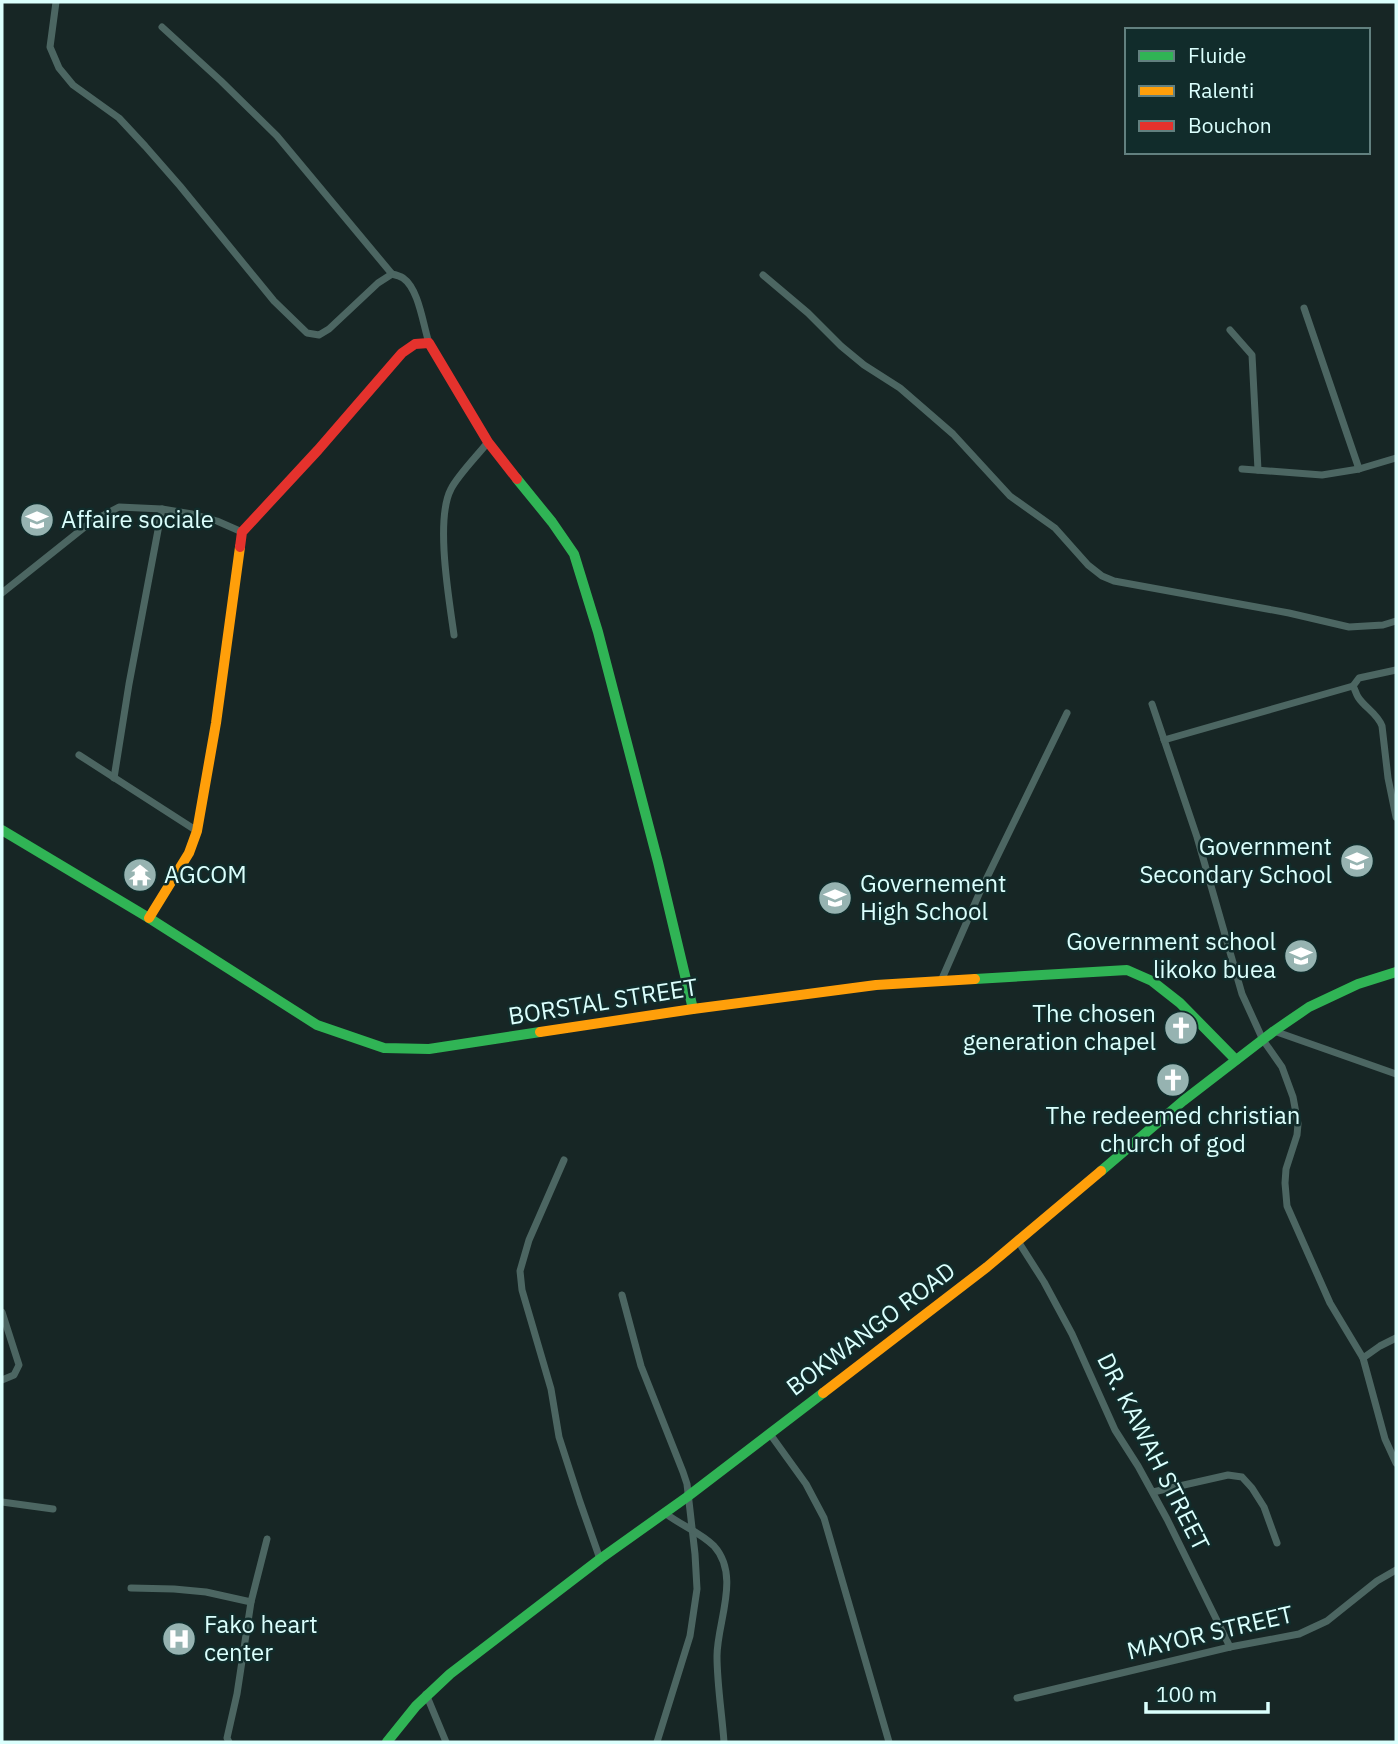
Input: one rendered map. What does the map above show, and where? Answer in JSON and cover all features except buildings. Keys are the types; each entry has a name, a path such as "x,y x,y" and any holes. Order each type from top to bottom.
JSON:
{"street":[{"path":"56,2 50,47 59,68 73,85 119,118 180,186 274,301 307,333 319,335 329,329 378,283 393,274"},
{"path":"162,27 221,80 277,136 393,274 404,279 413,289 429,343 488,442 552,522 573,554 598,632 694,1009"},
{"path":"763,275 808,313 841,346 864,365 900,388 953,434 1010,496 1055,528 1088,565 1102,576 1125,583 1349,627 1383,625 1396,621"},
{"path":"1304,307 1359,469"},
{"path":"1230,331 1252,355 1258,470"},
{"path":"149,918 189,853 197,831 216,723 242,532 402,353 415,344 429,343"},
{"path":"454,635 447,578 444,509 451,488 488,442"},
{"path":"1242,469 1322,475 1359,469 1396,457"},
{"path":"2,593 91,523 119,507 162,509 205,518 242,532"},
{"path":"114,778 162,509"},
{"path":"1164,740 1353,685 1359,678 1396,670"},
{"path":"1353,685 1359,698 1374,712 1382,726 1396,817"},
{"path":"1152,704 1197,837 1242,994 1263,1040 1282,1067 1293,1097 1298,1124 1286,1169 1287,1206 1330,1303 1363,1357 1385,1439 1396,1463"},
{"path":"941,981 985,882 1067,713"},
{"path":"79,755 197,831"},
{"name":"BORSTAL STREET","path":"2,830 149,918 317,1026 384,1048 429,1049 876,985 1127,970 1152,981 1180,1003 1236,1060"},
{"name":"BOKWANGO ROAD","path":"387,1742 426,1694 987,1267 1274,1031 1309,1007 1358,984 1396,972"},
{"path":"1274,1031 1394,1072"},
{"path":"564,1160 529,1240 520,1271 522,1290 551,1389 559,1437 600,1559"},
{"name":"DR. KAWAH STREET","path":"1018,1241 1072,1334 1115,1430 1153,1492 1230,1647"},
{"path":"622,1295 641,1366 687,1484 695,1554 697,1589 690,1636 657,1742"},
{"path":"2,1312 19,1365 14,1375 2,1380"},
{"path":"1363,1357 1396,1338"},
{"path":"770,1434 806,1484 824,1518 888,1742"},
{"path":"1153,1492 1228,1475 1242,1477 1264,1507 1278,1543"},
{"path":"2,1502 53,1509"},
{"path":"665,1513 691,1528 715,1547 723,1563 728,1591 717,1656 724,1742"},
{"path":"229,1742 227,1738 237,1694 251,1602 267,1539"},
{"name":"MAYOR STREET","path":"1017,1698 1230,1647 1299,1634 1327,1621 1377,1581 1396,1570"},
{"path":"131,1588 196,1591 251,1602"},
{"path":"426,1694 446,1742"}],"traffic: fast":[{"path":"517,479 574,554 598,632 693,1009"},
{"path":"2,830 149,918 317,1025 384,1048 429,1049 540,1032"},
{"path":"975,979 1127,970 1152,981 1180,1003 1236,1060"},
{"path":"1101,1171 1183,1101 1309,1007 1358,984 1396,972"},
{"path":"387,1742 416,1706 450,1674 823,1393"}],"traffic: slow":[{"path":"149,918 189,853 197,831 216,723 240,547"},
{"path":"540,1032 876,985 975,979"},
{"path":"823,1393 987,1267 1101,1171"}],"traffic: jam":[{"path":"240,547 242,532 402,353 415,344 429,343 488,442 517,479"}],"place":[{"name":"Affaire sociale","path":"37,520"},
{"name":"Government Secondary School","path":"1357,861"},
{"name":"AGCOM","path":"140,875"},
{"name":"Governement High School","path":"835,898"},
{"name":"Government school likoko buea","path":"1301,956"},
{"name":"The chosen generation chapel","path":"1181,1028"},
{"name":"The redeemed christian church of god","path":"1173,1080"},
{"name":"Fako heart center","path":"179,1639"}]}
